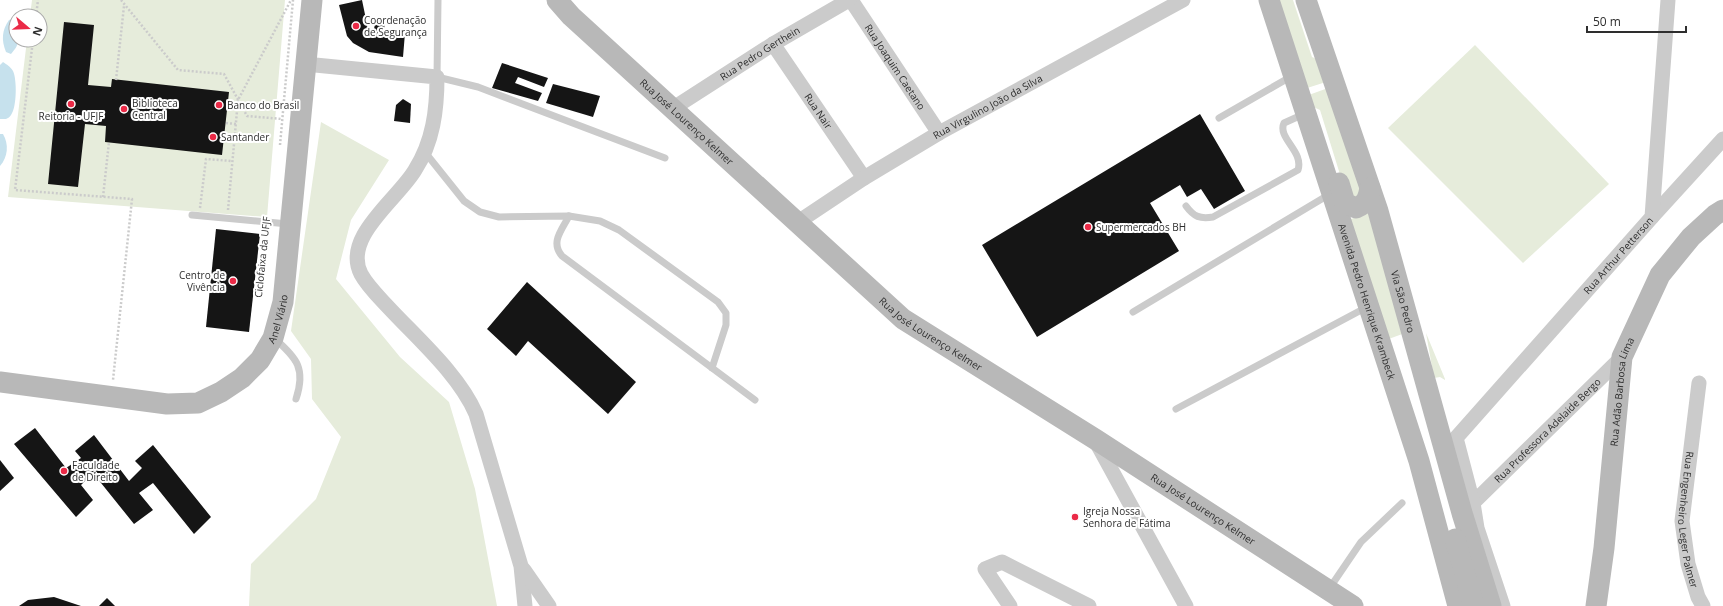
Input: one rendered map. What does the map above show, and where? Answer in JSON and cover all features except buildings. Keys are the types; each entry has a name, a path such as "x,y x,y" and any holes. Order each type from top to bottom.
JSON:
{"main road":[{"name":"Anel Viário","path":"0,382 167,404 198,402 221,392 242,378 260,360 273,338 283,302 312,0"},
{"name":"Rua José Lourenço Kelmer","path":"557,0 571,16 903,319 1095,439 1353,606"},
{"name":"Avenida Pedro Henrique Krambeck","path":"1269,0 1419,461 1458,606"},
{"path":"1297,0 1315,50 1325,56"},
{"name":"Via São Pedro","path":"1306,0 1378,212 1462,513 1491,606"},
{"path":"1306,112 1314,116 1317,122 1346,203 1356,208 1364,205 1368,198 1370,188"},
{"name":"Rua Adão Barbosa Lima","path":"1596,606 1604,548 1622,357 1660,275 1691,237 1715,215 1723,210"},
{"path":"1383,348 1398,368 1412,392 1474,606"},
{"path":"1426,384 1441,391 1445,397 1456,438"}],"street":[{"name":"Rua Pedro Gerthein","path":"672,108 773,44 850,0"},
{"name":"Rua Joaquim Caetano","path":"850,0 939,133"},
{"name":"Rua Virgulino João da Silva","path":"798,222 864,178 939,133 1183,0"},
{"name":"Rua Arthur Petterson","path":"1456,438 1652,217 1668,0"},
{"name":"Rua Nair","path":"773,44 864,178"},
{"path":"305,64 437,77 435,116 424,150 412,175 401,191 375,218 361,239 357,256 361,273 372,289 438,361 464,391 471,403 476,414 521,566 525,606"},
{"path":"1652,217 1723,139"},
{"name":"Rua Professora Adelaide Bergo","path":"1473,503 1622,357"},
{"name":"Rua Engenheiro Leger Palmer","path":"1699,383 1682,521 1688,564 1698,597 1703,606"},
{"path":"1456,438 1473,503 1477,528 1503,606"},
{"path":"1095,439 1186,606"},
{"path":"1010,606 985,569 1002,562 1089,606"},
{"path":"521,566 548,606"}],"lane":[{"path":"438,0 437,77 478,87 665,158"},
{"path":"1219,118 1294,75"},
{"path":"1186,206 1196,216 1203,218 1213,217 1298,170 1299,162 1293,148 1282,131 1282,126 1284,123 1306,112"},
{"path":"424,150 464,201 480,212 499,217 569,216 600,221 619,230 718,302 726,314 726,325 712,368"},
{"path":"1133,312 1332,193"},
{"path":"196,216 290,224"},
{"path":"569,216 556,241 556,249 562,256 754,400"},
{"path":"1176,409 1369,306"},
{"path":"273,338 291,353 299,368 301,384 296,399"},
{"path":"1329,590 1361,542 1402,503"}],"path":[{"path":"121,0 178,70 224,74 247,116 282,119"},
{"path":"227,218 238,100 292,0"},
{"path":"279,151 292,0"},
{"path":"116,80 124,5"},
{"path":"32,48 15,190 132,199 113,381 120,382"},
{"path":"226,123 236,124"},
{"path":"103,197 109,142"},
{"path":"196,216 206,159 232,161"}],"green space":[{"path":"32,0 285,0 267,217 8,197 26,48 48,48 48,8 31,8"},
{"path":"1277,0 1293,0 1312,57 1319,60 1326,82 1304,89"},
{"path":"1475,45 1609,184 1523,263 1388,128"},
{"path":"1328,88 1361,191 1359,198 1347,197 1320,110 1309,105 1306,96"},
{"path":"321,122 389,160 351,220 336,279 400,357 449,402 475,489 497,606 249,606 251,564 316,499 341,437 312,399 311,359 291,331"},
{"path":"1368,213 1405,333 1386,340 1348,220"},
{"path":"1426,333 1445,380 1440,377 1434,378"}],"water":[{"path":"8,22 8,48 16,48 11,54 6,52 3,43 3,35"},
{"path":"3,62 13,71 16,93 11,116 6,119 0,119 0,65"},
{"path":"0,134 3,134 5,138 7,150 5,159 0,166"}],"place":[{"name":"Coordenação de Segurança","path":"356,26"},
{"name":"Reitoria - UFJF","path":"71,104"},
{"name":"Banco do Brasil","path":"219,105"},
{"name":"Biblioteca Central","path":"124,109"},
{"name":"Santander","path":"213,137"},
{"name":"Supermercados BH","path":"1088,227"},
{"name":"Centro de Vivência","path":"233,281"},
{"name":"Faculdade de Direito","path":"64,471"},
{"name":"Igreja Nossa Senhora de Fátima","path":"1075,517"}]}
